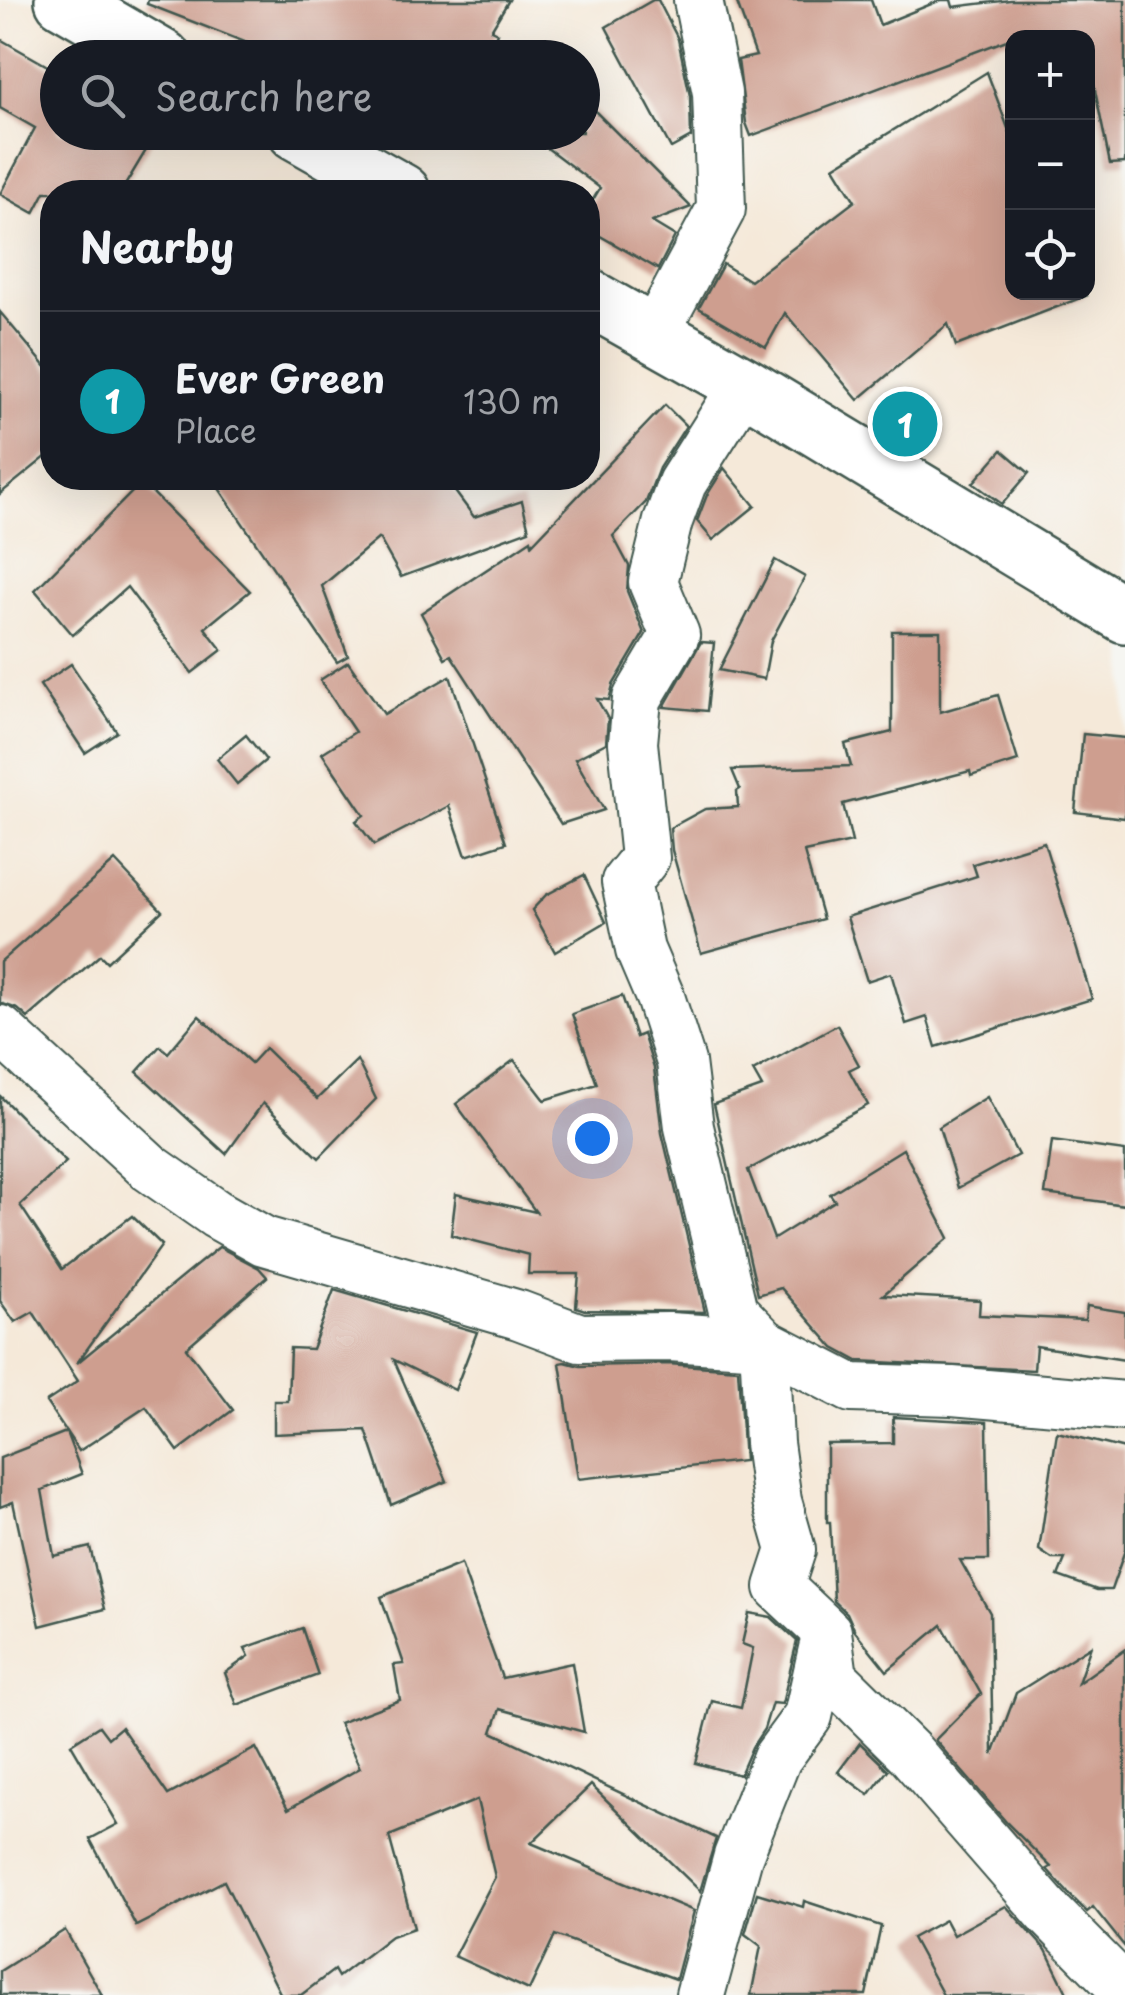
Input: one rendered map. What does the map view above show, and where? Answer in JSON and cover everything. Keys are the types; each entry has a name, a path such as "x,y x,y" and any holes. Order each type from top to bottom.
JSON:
{"main road":[{"path":"63,0 132,40"},
{"path":"328,150 381,180"},
{"path":"600,304 744,385 1125,615"}],"street":[{"path":"654,334 722,210 717,93 698,0"},
{"path":"744,385 682,483 668,520 653,582 675,635 637,700 633,743 645,858 626,882 640,950 681,1062 689,1127 732,1311 764,1343 851,1388 952,1391 1125,1406"},
{"path":"0,1030 150,1168 216,1214 264,1241 519,1315 580,1338 669,1337 764,1343"},
{"path":"764,1343 769,1443 777,1502 791,1550 778,1586 827,1632 832,1677 910,1753 1049,1913 1125,1990"},
{"path":"700,1995 738,1856 777,1758 808,1716 827,1632"}],"building":[{"path":"148,0 509,0 491,30 497,33 494,40 240,40 147,4"},
{"path":"658,0 678,39 690,96 691,137 671,148 606,27"},
{"path":"736,0 871,0 880,25 941,0 951,0 953,7 1010,0 1125,0 1125,163 1110,164 1095,90 1095,30 1005,30 1005,41 751,136 738,60 756,56"},
{"path":"0,39 40,62 40,150 146,150 128,180 40,180 40,202 34,213 0,194 35,128 0,108"},
{"path":"987,72 1005,120 1005,300 1075,300 956,346 948,324 858,400 785,313 766,347 699,308 723,264 750,281 855,201 834,167"},
{"path":"600,116 691,207 652,222 675,236 658,269 600,236 600,180 589,180 550,150 600,150"},
{"path":"0,312 40,360 40,462 0,494"},
{"path":"665,405 686,426 659,468 646,502 613,536 629,566 627,591 644,633 613,685 609,700 597,699 608,719 606,743 575,759 604,810 561,824 451,655 445,658 421,613 531,540 532,544 584,490 600,490 600,473"},
{"path":"1002,450 1029,473 1002,504 973,483"},
{"path":"724,468 755,506 713,540 697,521"},
{"path":"134,490 150,490 250,591 205,628 222,650 192,673 127,587 73,635 35,590"},
{"path":"220,490 454,490 474,517 522,501 529,530 401,577 379,538 322,586 348,656 337,662"},
{"path":"775,560 805,577 771,641 764,679 719,670"},
{"path":"892,631 940,631 940,712 998,695 1018,761 971,776 970,771 843,804 852,842 804,852 823,919 701,953 672,850 670,828 705,809 738,807 740,789 732,770 851,766 845,744 892,732"},
{"path":"701,642 714,643 707,711 664,707"},
{"path":"348,662 384,714 450,676 506,843 466,856 449,806 374,845 356,821 364,815 322,753 355,732 320,680"},
{"path":"71,664 117,732 85,753 40,685"},
{"path":"1083,734 1125,738 1125,818 1075,812"},
{"path":"246,735 266,760 237,784 217,759"},
{"path":"1044,842 1092,999 936,1047 927,1017 906,1024 891,973 867,981 847,917 977,876 973,864"},
{"path":"115,861 162,911 107,962 100,955 28,1018 18,1009 0,1003 0,962"},
{"path":"584,875 606,922 555,952 532,910 546,895"},
{"path":"622,996 636,1037 643,1034 654,1068 662,1133 705,1312 585,1310 576,1307 579,1274 528,1274 529,1255 451,1235 456,1194 536,1212 456,1104 514,1060 545,1100 597,1084 572,1014"},
{"path":"199,1016 251,1063 265,1048 317,1099 357,1060 376,1099 319,1158 263,1103 226,1154 137,1072 160,1046 168,1053"},
{"path":"837,1025 859,1065 849,1070 868,1105 748,1170 774,1239 835,1201 830,1194 903,1149 949,1238 883,1295 980,1300 979,1315 1085,1320 1087,1306 1125,1312 1125,1360 1036,1346 1034,1370 858,1361 834,1348 781,1288 758,1295 714,1104 762,1087 753,1071"},
{"path":"0,1096 66,1162 20,1205 62,1269 132,1216 162,1245 77,1363 219,1247 259,1268 267,1277 186,1348 233,1410 178,1451 146,1407 79,1451 46,1402 78,1381 33,1312 15,1322 0,1301"},
{"path":"987,1097 1018,1155 958,1188 939,1127"},
{"path":"1052,1141 1125,1151 1125,1205 1045,1194"},
{"path":"334,1290 477,1332 455,1390 394,1360 447,1481 391,1505 366,1430 274,1434 274,1401 288,1401 290,1348 312,1349"},
{"path":"560,1363 580,1366 668,1364 738,1369 744,1461 578,1479"},
{"path":"893,1417 987,1422 989,1560 960,1560 990,1613 993,1755 1016,1693 1091,1646 1078,1683 1125,1650 1125,1947 1093,1907 1087,1912 1069,1894 1047,1869 1051,1867 935,1740 981,1694 942,1625 887,1671 855,1631 847,1613 834,1601 827,1522 827,1444 893,1443"},
{"path":"66,1432 82,1474 42,1490 54,1556 90,1547 105,1609 40,1626 13,1502 0,1507 0,1458"},
{"path":"1057,1432 1125,1449 1125,1550 1111,1590 1097,1590 1058,1576 1065,1559 1052,1559 1039,1550"},
{"path":"461,1564 502,1678 572,1663 584,1732 500,1709 492,1732 716,1838 700,1891 591,1785 531,1843 694,1911 676,1979 555,1935 529,1990 454,1956 495,1877 477,1800 389,1836 414,1928 391,1936 338,1977 334,1970 301,1995 281,1995 224,1881 136,1926 90,1839 118,1824 71,1744 99,1726 108,1738 121,1727 168,1795 256,1748 288,1809 360,1768 339,1723 400,1700 394,1665 404,1664 381,1597"},
{"path":"749,1613 771,1617 797,1641 782,1704 772,1703 764,1729 740,1775 696,1763 712,1701 741,1708 753,1648 742,1644"},
{"path":"302,1628 318,1675 237,1705 225,1673 249,1656 245,1648"},
{"path":"860,1743 888,1770 869,1795 838,1772"},
{"path":"757,1893 803,1907 804,1901 881,1926 866,1995 751,1995 761,1946 745,1934"},
{"path":"1006,1906 1046,1950 1068,1995 943,1995 912,1938 945,1920 953,1935"},
{"path":"65,1930 102,1995 0,1995 0,1971"}],"place":[{"name":"Ever Green","path":"905,424"}]}
